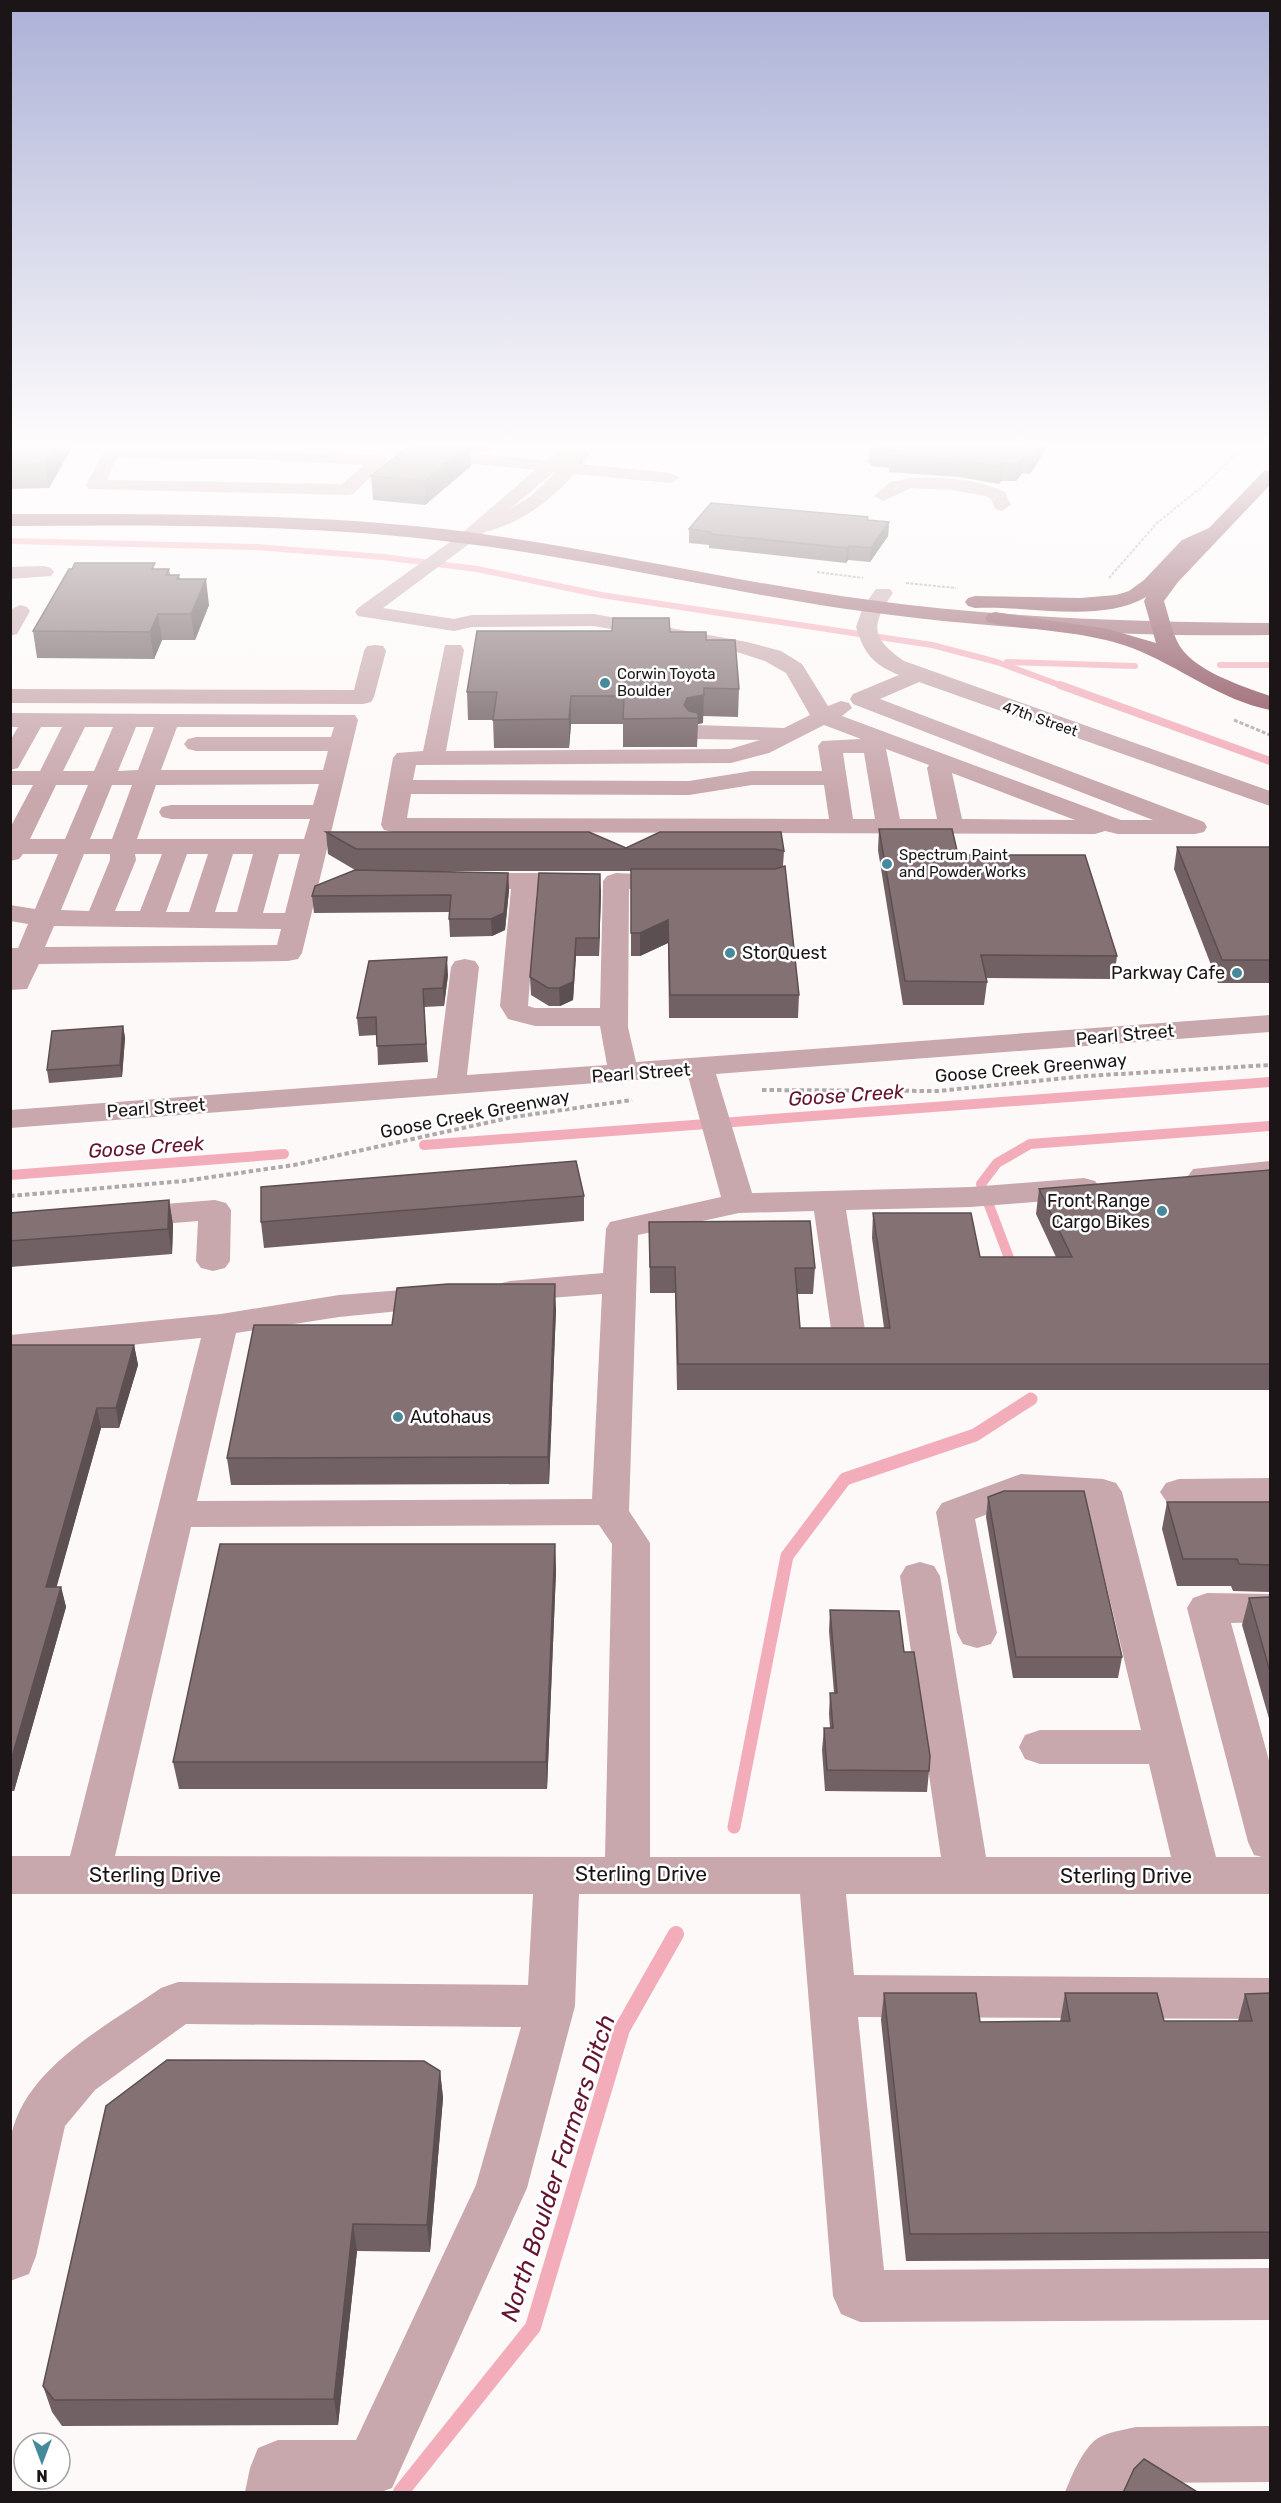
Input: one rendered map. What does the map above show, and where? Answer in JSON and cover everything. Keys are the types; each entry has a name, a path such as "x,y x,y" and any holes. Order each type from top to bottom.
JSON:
{"highway":[{"path":"975,602 1013,599 1104,602 1133,596 1147,587 1171,563"},
{"path":"1181,662 1167,643 1154,601 1187,563"},
{"path":"995,618 1124,638 1151,647 1226,688 1270,703"}],"main road":[{"path":"658,563 995,618 1159,621 1270,614"},
{"path":"878,600 975,602 1159,621 1270,629"}],"street":[{"path":"433,563 365,612 454,625 472,621 695,636 773,656 794,669 823,717 879,743 949,764 1118,827"},
{"path":"11,573 44,572"},
{"name":"47th Street","path":"878,600 868,635 882,657 917,675 1270,799"},
{"path":"433,758 464,650 454,625"},
{"path":"10,696 363,696 375,651"},
{"path":"861,699 1195,827 393,825 405,758 730,756 761,748 861,699 917,675"},
{"path":"10,763 22,720 347,720 294,929"},
{"path":"76,720 12,849 73,846 315,847"},
{"path":"13,988 29,941 127,720"},
{"path":"99,919 123,860 122,846 168,720"},
{"path":"150,919 168,847 171,812 205,720"},
{"path":"697,732 792,733"},
{"path":"842,826 830,746 879,743"},
{"path":"879,743 889,826"},
{"path":"196,744 341,744"},
{"path":"949,764 939,768 951,826"},
{"path":"10,778 332,777"},
{"path":"400,787 689,788 752,778 835,778"},
{"path":"1021,791 1012,794 1021,826"},
{"path":"171,812 324,812"},
{"path":"200,920 223,847"},
{"path":"248,920 268,847"},
{"path":"444,880 695,881"},
{"path":"525,881 514,1006 518,1013 534,1017 614,1017"},
{"path":"616,881 614,1017 624,1074"},
{"path":"10,913 29,941"},
{"path":"29,941 99,919 248,920 294,929"},
{"path":"29,941 294,929"},
{"path":"451,1086 465,967"},
{"name":"Pearl Street","path":"10,1119 624,1074 706,1089 1270,1023"},
{"path":"706,1089 739,1203"},
{"path":"1177,1179 1270,1170"},
{"path":"627,1874 630,1543 610,1512 622,1229 739,1203 983,1196 1107,1185"},
{"path":"829,1201 849,1336"},
{"path":"102,1219 215,1210 213,1261"},
{"path":"10,1346 221,1325 339,1306 618,1282"},
{"path":"88,1875 221,1325"},
{"path":"976,1633 956,1512 1021,1487 1102,1492 1198,1876"},
{"path":"1179,1492 1270,1491"},
{"path":"176,1514 610,1512"},
{"path":"920,1576 966,1875"},
{"path":"1270,1608 1207,1608 1265,1801 1270,1842"},
{"path":"1040,1747 1166,1747"},
{"path":"274,2493 278,2468 372,2468 501,2188 551,2006 557,1874"},
{"name":"Sterling Drive","path":"10,1875 1270,1876"},
{"path":"821,1875 860,2296 1270,2294"},
{"path":"832,1996 1270,1998"},
{"path":"10,2256 42,2116 78,2074 178,2003 551,2006"},
{"path":"1094,2493 1114,2460 1136,2456 1270,2454"}],"path":[{"path":"1106,586 1120,563"},
{"name":"Goose Creek Greenway","path":"706,1089 938,1091 1086,1076 1270,1065"},
{"name":"Goose Creek Greenway","path":"10,1196 184,1181 294,1165 513,1117 641,1099"}],"building":[{"path":"75,563 155,563 152,569 169,569 166,575 179,575 177,579 206,579 191,614 158,614 150,632 33,631 69,569 72,569"},
{"name":"Corwin Toyota Boulder","path":"613,618 669,618 670,632 706,632 706,640 735,640 739,689 704,688 704,695 687,698 684,705 689,711 698,713 698,718 623,719 624,696 571,696 569,719 493,720 497,692 467,692 477,631 612,631"},
{"path":"879,829 952,829 958,855 1085,855 1117,956 981,955 987,982 905,981"},
{"path":"326,832 589,832 626,848 660,832 781,832 784,851 775,849 356,849"},
{"path":"1177,847 1270,847 1270,960 1222,960"},
{"name":"StorQuest","path":"785,866 799,995 670,995 668,920 640,933 631,933 631,869 775,869"},
{"path":"355,870 508,873 504,913 491,919 449,919 451,895 312,896 315,886"},
{"path":"539,873 600,874 599,938 576,938 573,982 559,988 548,988 530,977"},
{"path":"447,957 443,988 423,989 426,1044 377,1046 376,1017 357,1018 369,961"},
{"path":"123,1026 120,1065 47,1070 52,1031"},
{"path":"576,1161 584,1196 261,1222 261,1187"},
{"path":"1270,1170 1270,1364 678,1364 675,1267 650,1267 649,1222 810,1221 815,1268 795,1268 800,1328 890,1328 873,1213 971,1213 980,1257 1072,1257 1039,1189"},
{"path":"169,1200 168,1229 10,1241 10,1213"},
{"name":"Autohaus","path":"448,1284 555,1284 548,1457 227,1458 254,1325 392,1325 397,1288"},
{"path":"10,1345 134,1345 116,1408 97,1408 46,1587 61,1587 10,1764"},
{"path":"1004,1491 1084,1491 1122,1657 1016,1657 988,1497"},
{"path":"1167,1502 1270,1502 1270,1565 1239,1564 1237,1559 1183,1559"},
{"path":"220,1544 555,1544 546,1762 173,1762"},
{"path":"1270,1597 1270,1672 1249,1598"},
{"path":"830,1610 899,1611 904,1652 914,1652 930,1756 929,1771 827,1770 824,1728 833,1728 830,1693 837,1693"},
{"path":"884,1993 976,1993 980,2022 1070,2021 1065,1993 1157,1993 1164,2021 1252,2021 1245,1994 1270,1993 1270,2232 910,2234"},
{"path":"167,2060 424,2061 440,2071 427,2225 353,2224 334,2399 54,2400 43,2386 106,2106"},
{"path":"1144,2459 1199,2493 1123,2493 1134,2469"}],"waterway":[{"path":"428,563 477,569 601,595 932,645 997,662 1065,687"},
{"path":"1007,662 1135,666"},
{"path":"1220,665 1270,665"},
{"path":"1060,685 1270,761"},
{"name":"Goose Creek","path":"424,1145 1270,1082"},
{"name":"North Boulder Farmers Ditch","path":"1014,1271 981,1184 997,1163 1030,1144 1270,1126"},
{"name":"Goose Creek","path":"10,1175 284,1154"},
{"name":"North Boulder Farmers Ditch","path":"734,1827 787,1556 845,1479 975,1435 1031,1399"},
{"name":"North Boulder Farmers Ditch","path":"401,2492 533,2327 622,2029 676,1934"}],"place":[{"name":"Corwin Toyota Boulder","path":"605,683"},
{"name":"Spectrum Paint and Powder Works","path":"887,864"},
{"name":"StorQuest","path":"730,953"},
{"name":"Parkway Cafe","path":"1237,973"},
{"name":"Front Range Cargo Bikes","path":"1162,1211"},
{"name":"Autohaus","path":"398,1417"}]}
